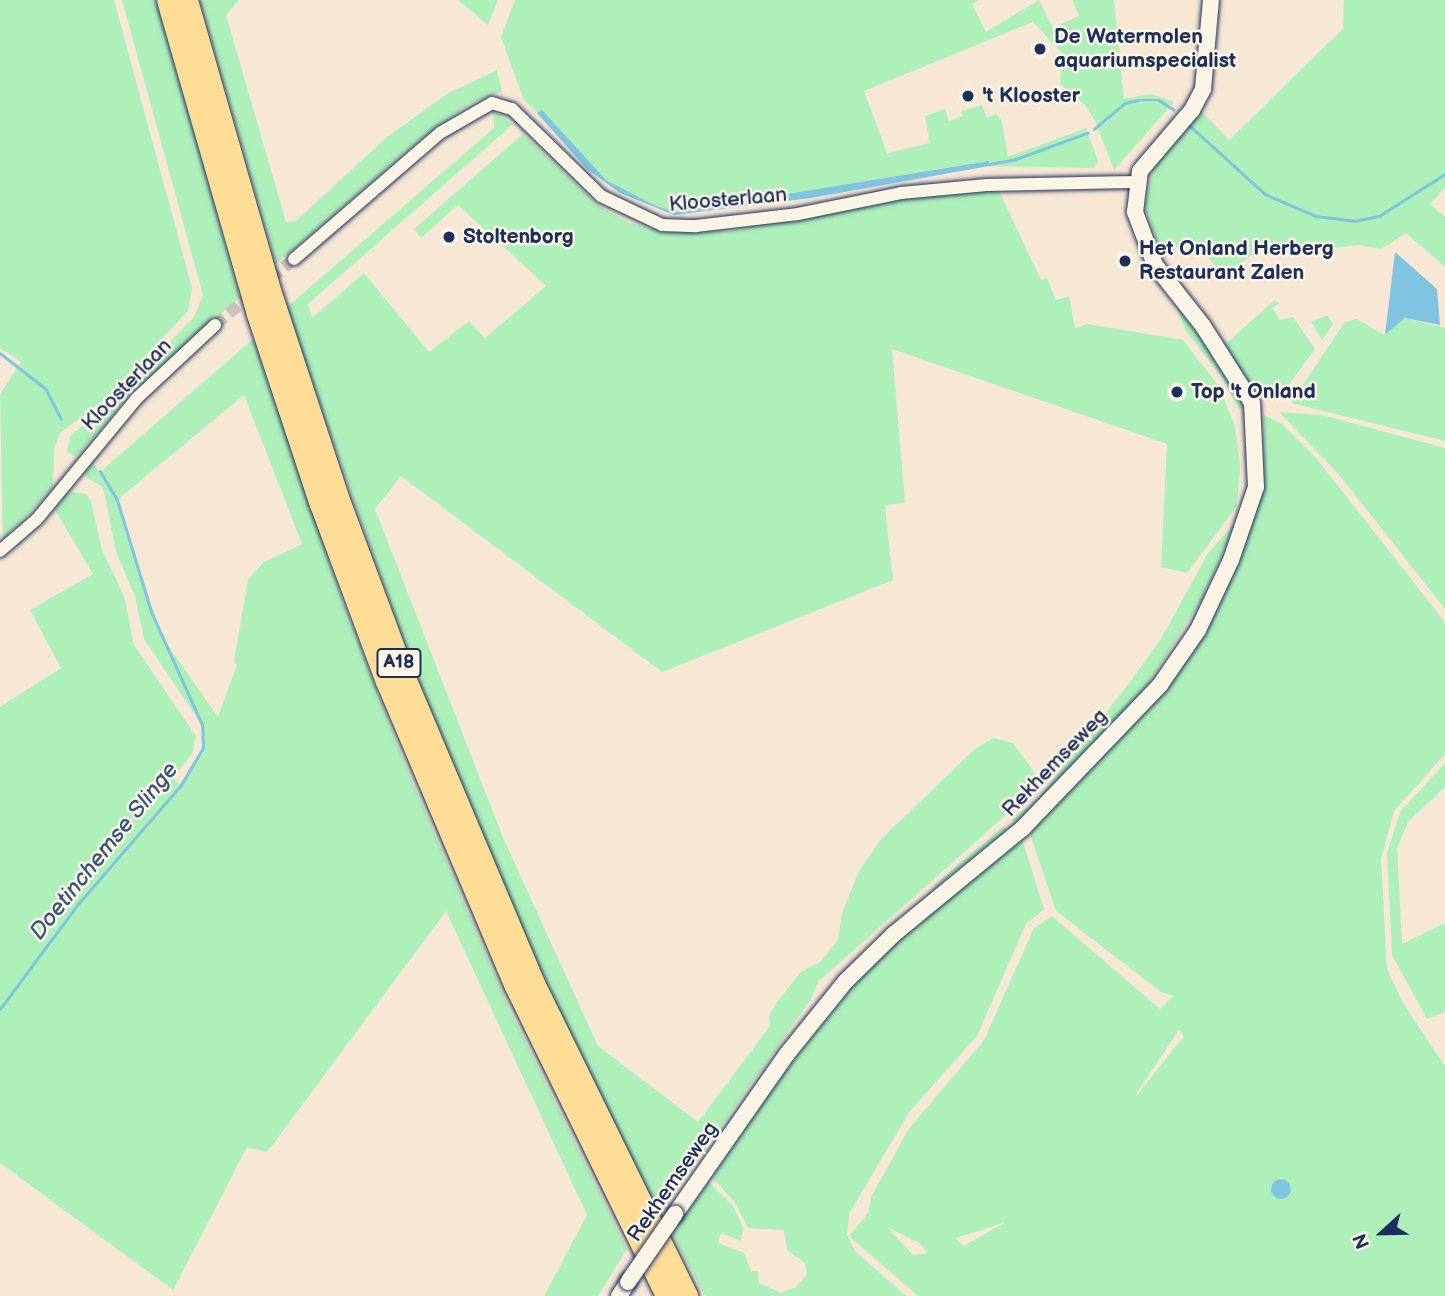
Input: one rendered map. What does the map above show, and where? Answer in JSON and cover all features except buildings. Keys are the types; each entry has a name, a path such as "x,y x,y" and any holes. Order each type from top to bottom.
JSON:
{"highway":[{"name":"A18","path":"167,0 257,314 320,504 386,681 514,986 666,1296"},
{"name":"A18","path":"187,0 273,299 338,497 406,680 539,993 687,1296"}],"street":[{"path":"1135,182 1150,155 1192,110 1203,89 1211,0"},
{"name":"Kloosterlaan","path":"294,259 429,141 477,108 492,103 512,109 601,196 662,225 798,214 901,193 987,185 1135,182"},
{"name":"Rekhemseweg","path":"619,1296 788,1055 846,981 894,934 1023,828 1160,685 1198,630 1231,560 1256,487 1252,402 1203,326 1155,265 1135,212 1135,182"},
{"name":"Kloosterlaan","path":"0,551 37,519 69,475 137,398 215,325"}],"green space":[{"path":"0,0 114,0 192,288 188,311 104,400 60,433 54,449 53,488 3,539 0,394 21,362 0,348"},
{"path":"122,0 156,0 240,297 130,395 76,457 67,452 70,436 111,403 194,317 203,295"},
{"path":"200,0 239,0 226,15 286,222 296,221 387,137 447,94 497,70 502,92 473,102 422,138 276,264"},
{"path":"458,0 498,0 488,25"},
{"path":"515,0 979,0 972,4 986,32 1039,0 1053,28 1079,16 1072,0 1114,0 1124,99 1151,94 1174,102 1114,170 1095,121 1085,105 1060,84 1062,53 1033,22 864,91 887,153 930,143 925,116 945,109 949,121 963,116 961,111 982,105 987,118 996,114 1002,121 1008,157 1086,128 1098,161 1095,168 989,166 988,161 676,212 656,206 606,180 524,100 501,37"},
{"path":"1344,0 1445,0 1445,188 1430,204 1445,217 1445,267 1406,233 1381,249 1359,245 1303,251 1268,242 1225,276 1189,237 1163,260 1145,206 1154,162 1199,109 1229,140 1343,29"},
{"path":"493,111 513,124 308,304 312,318 364,273 429,352 469,321 485,338 546,286 458,205 421,238 414,229 523,134 599,206 630,223 665,232 731,231 896,200 998,189 1041,280 1047,278 1056,300 1069,296 1075,328 1087,324 1183,340 1218,385 1235,426 1240,466 1237,506 1187,573 1161,567 1167,444 892,349 905,503 885,505 893,580 662,672 401,476 375,509 504,840 598,1046 698,1122 770,1026 769,1016 777,1002 801,972 820,962 838,940 842,913 859,871 881,839 975,749 994,738 1013,743 1042,783 819,981 811,999 657,1218 501,884 417,678 286,308 494,128"},
{"path":"1175,300 1242,391 1248,405 1239,409 1221,376 1185,330"},
{"path":"1274,301 1280,303 1272,308 1280,320 1293,317 1315,349 1279,398 1256,393 1222,347"},
{"path":"1327,315 1333,324 1322,340 1311,322"},
{"path":"1405,318 1445,328 1445,441 1291,403 1344,323 1356,319 1385,335"},
{"path":"253,339 342,600 405,764 506,1001 627,1249 598,1296 544,1296 587,1215 446,911 274,1143 266,1152 247,1147 173,1290 0,1163 0,707 61,668 30,610 93,574 55,510 66,494 86,494 91,501 102,550 124,596 134,645 196,736 192,754 173,778 181,785 203,748 202,725 144,639 135,596 116,552 103,487 86,477 83,468 90,459 100,472","holes":["244,395 302,544 264,562 248,580 234,662 237,665 218,717 162,637 117,500"]},
{"path":"1279,412 1322,415 1445,448 1445,609 1340,476"},
{"path":"1264,415 1282,424 1316,458 1445,622 1445,754 1394,811 1381,859 1387,969 1403,1003 1445,1066 1445,1296 918,1296 849,1236 868,1213 871,1197 908,1130 984,1040 1034,928 1052,916 1160,1009 1173,996 1161,992 1056,911 1028,828 1183,663 1263,469","holes":["1179,1030 1184,1036 1137,1095 1136,1094","1006,1222 964,1246 956,1238","887,1227 919,1243 928,1253 913,1255"]},
{"path":"1237,521 1201,601 1149,682 1126,713 1014,825 1012,819 1040,796 1130,682 1161,639 1208,553"},
{"path":"1445,763 1445,787 1408,822 1397,848 1402,944 1445,923 1445,1012 1427,1019 1392,955 1387,854 1400,812"},
{"path":"1004,826 1006,831 936,887 934,885"},
{"path":"1022,839 1044,909 1026,924 977,1036 910,1111 849,1214 847,1235 855,1251 906,1296 705,1296 672,1233 709,1182 733,1206 743,1227 741,1241 721,1233 718,1243 744,1253 751,1271 758,1271 759,1283 781,1293 796,1287 807,1274 805,1263 787,1250 784,1230 748,1228 736,1204 713,1178 780,1077 855,984 890,947"}],"water":[{"path":"542,110 606,180 656,206 676,212 989,161 989,166 811,198 674,215 620,193 587,169 537,113"},
{"path":"1395,252 1437,289 1440,325 1405,318 1385,335"},
{"path":"1277,1179 1285,1179 1291,1189 1285,1199 1277,1199 1271,1193 1271,1185"}],"waterway":[{"path":"1094,129 1125,103 1159,100 1173,109"},
{"path":"1187,123 1265,194 1316,216 1355,221 1379,216 1445,174"},
{"path":"989,164 1016,159 1087,133"},
{"path":"0,353 46,389 61,418"},
{"name":"Doetinchemse Slinge","path":"0,1009 78,904 181,785 203,748 202,725 151,612 117,500 100,472"}],"tunnel":[{"path":"215,325 294,259"}],"place":[{"name":"De Watermolen aquariumspecialist","path":"1040,49"},
{"name":"'t Klooster","path":"968,96"},
{"name":"Stoltenborg","path":"449,237"},
{"name":"Het Onland Herberg Restaurant Zalen","path":"1125,261"},
{"name":"Top 't Onland","path":"1177,392"}]}
